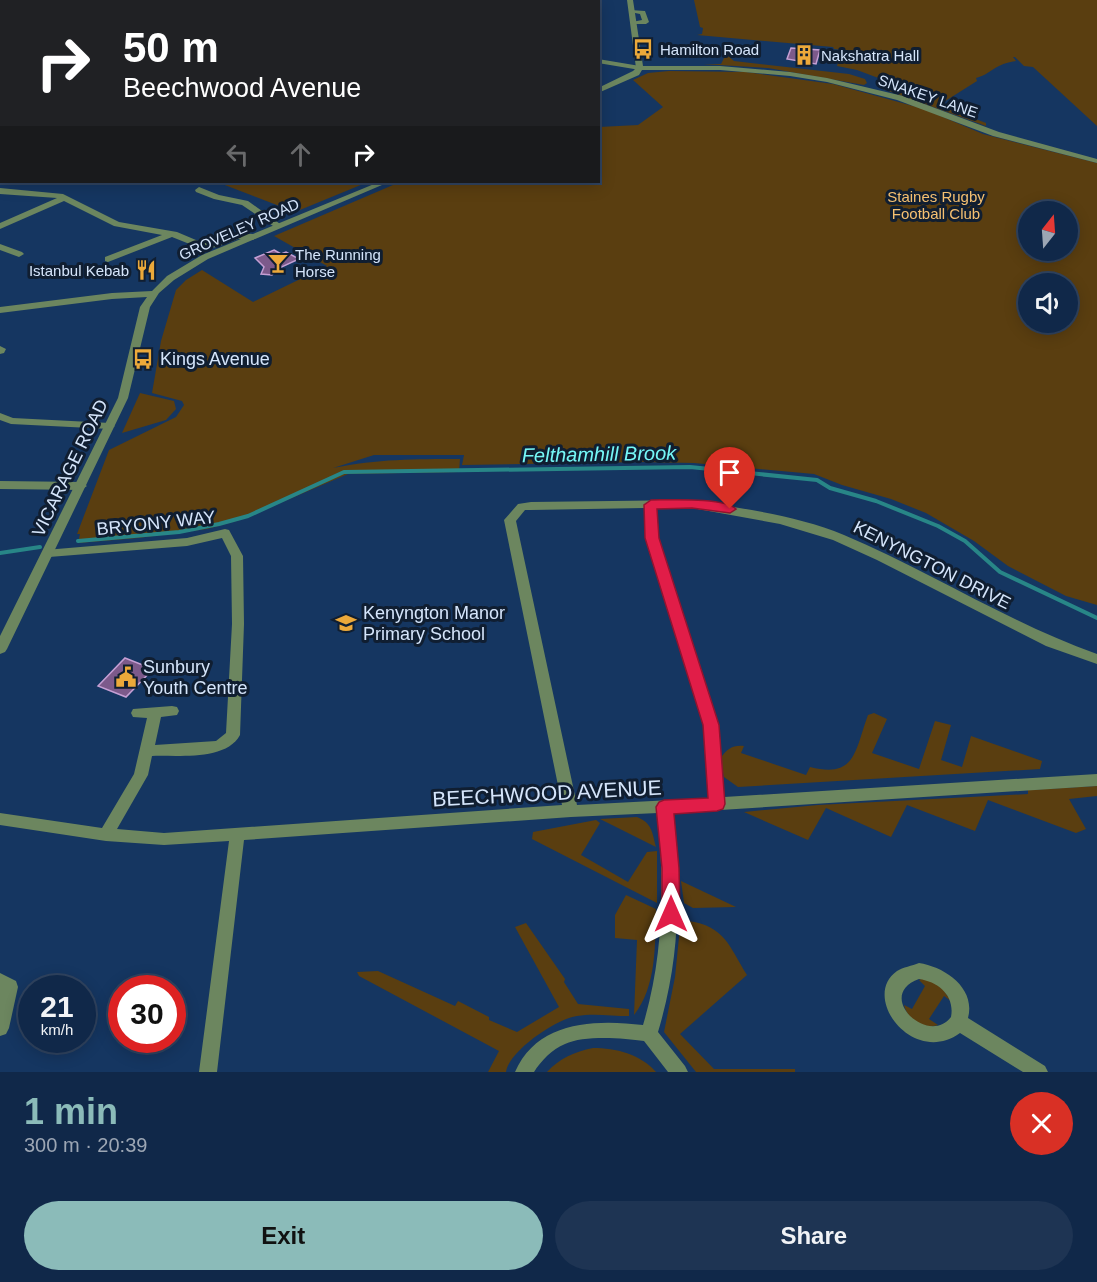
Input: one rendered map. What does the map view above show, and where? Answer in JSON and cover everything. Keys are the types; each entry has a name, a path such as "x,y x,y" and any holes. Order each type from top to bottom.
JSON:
{"street":[{"path":"600,90 636,73 640,68 630,0"},
{"path":"632,11 643,12 646,22 634,23"},
{"path":"600,61 640,68"},
{"name":"SNAKEY LANE","path":"640,68 720,68 790,74 827,80 900,99 996,134 1097,161"},
{"name":"GROVELEY ROAD","path":"152,294 174,276 199,261 383,183"},
{"path":"200,190 217,197 245,203 279,226"},
{"path":"0,191 44,193 65,198 117,224 171,234 205,247 237,236 253,237"},
{"path":"0,226 65,198"},
{"path":"108,259 171,234"},
{"path":"0,247 19,254"},
{"path":"0,310 112,296 152,294"},
{"name":"VICARAGE ROAD","path":"0,649 123,398 145,308 152,294"},
{"path":"0,416 11,421 110,426"},
{"path":"0,485 81,486"},
{"name":"KENYNGTON DRIVE","path":"571,811 510,520 522,507 692,504 730,509 781,520 837,537 1041,639 1097,659"},
{"path":"651,505 652,538 711,725 717,804"},
{"name":"BRYONY WAY","path":"49,553 186,542 225,533 237,556 238,624 233,735 218,747 147,751"},
{"path":"138,712 172,711"},
{"path":"106,836 141,775 155,712"},
{"name":"BEECHWOOD AVENUE","path":"0,819 106,836 164,839 571,811 1097,780"},
{"path":"649,1034 662,997 669,950 671,868 664,807"},
{"path":"208,1072 237,835"},
{"path":"0,981 10,987 0,1028"},
{"path":"958,1022 1039,1072"},
{"path":"524,1072 528,1063 545,1047 568,1034 637,1031 649,1034 679,1072"}],"green space":[{"path":"694,0 1097,0 1097,126 1033,67 1024,66 1015,57 1013,57 1016,61 1001,65 976,78 977,81 939,105 986,123 986,126 883,89 881,79 857,70 837,66 842,50 833,47 697,35 702,34 703,28 700,27"},
{"path":"726,54 734,61 849,74 865,79 867,83 864,85 768,68 703,64 721,64"},
{"name":"Staines Rugby Football Club","path":"669,71 746,72 833,84 924,109 983,134 1097,163 1097,605 1066,596 1008,566 974,541 926,513 891,499 842,485 814,474 694,463 462,465 464,455 374,455 333,468 381,461 460,459 459,472 348,474 240,520 207,529 78,543 80,534 77,534 109,450 176,417 184,405 182,401 152,393 161,341 176,290 186,280 202,270 253,302 327,266 274,236 398,183 600,183 600,127 638,125 663,107 633,80 648,73"},
{"path":"220,183 366,183 295,212"},
{"path":"140,393 174,401 176,409 166,420 122,433"},
{"path":"874,713 887,719 872,753 919,769 935,721 951,725 941,760 962,767 971,736 1042,761 1040,769 738,787 724,777 720,759 730,748 736,746 744,746 741,753 806,775 810,767 825,770 837,769 851,759 868,715"},
{"path":"1097,786 1097,796 1069,799 1086,829 1076,833 988,800 975,831 907,805 891,837 826,808 808,840 744,812 818,805 1028,794 1028,790"},
{"path":"637,817 649,825 656,847 600,819"},
{"path":"596,820 600,823 581,855 628,882 647,852 657,851 657,903 532,839 533,832"},
{"path":"681,881 736,907 693,908 684,903"},
{"path":"626,895 656,909 655,950 651,978 642,1004 634,1015 637,940 615,938 615,915"},
{"path":"688,921 710,927 725,939 747,975 680,1034 714,1069 795,1069 795,1072 696,1072 664,1032 675,977 680,927"},
{"path":"526,923 565,979 564,982 578,1004 629,1009 629,1016 589,1015 568,1018 524,1046 515,1055 506,1072 488,1072 499,1051 359,976 357,972 378,971 455,1006 458,1001 489,1017 489,1020 517,1032 559,1007 515,927"},
{"path":"923,978 938,982 951,1001 944,996 929,1019 938,1025 921,1025 908,1015 904,1005 912,1009 925,986 919,980"},
{"path":"593,1048 610,1049 635,1056 656,1072 547,1072 568,1056"}],"building":[{"name":"Nakshatra Hall","path":"791,48 820,50 816,64 787,59"},
{"name":"The Running Horse","path":"274,250 281,254 286,252 299,259 277,269 272,275 261,274 264,267 255,258"},
{"name":"Sunbury Youth Centre","path":"125,658 153,669 126,697 98,686"}],"waterway":[{"name":"Felthamhill Brook","path":"78,541 179,532 219,524 248,516 344,472 690,467 817,480 830,488 876,501 938,526 965,541 1000,572 1097,618"},
{"name":"Felthamhill Brook","path":"0,553 40,547"}],"place":[{"name":"Hamilton Road","path":"643,49"},
{"name":"Nakshatra Hall","path":"804,55"},
{"name":"The Running Horse","path":"278,263"},
{"name":"Istanbul Kebab","path":"146,270"},
{"name":"Kings Avenue","path":"143,359"},
{"name":"Kenyngton Manor Primary School","path":"346,623"},
{"name":"Sunbury Youth Centre","path":"126,677"}],"route":[{"path":"671,914 671,868 664,807 717,804 711,725 660,568 652,538 651,505 692,504 730,509"}]}
